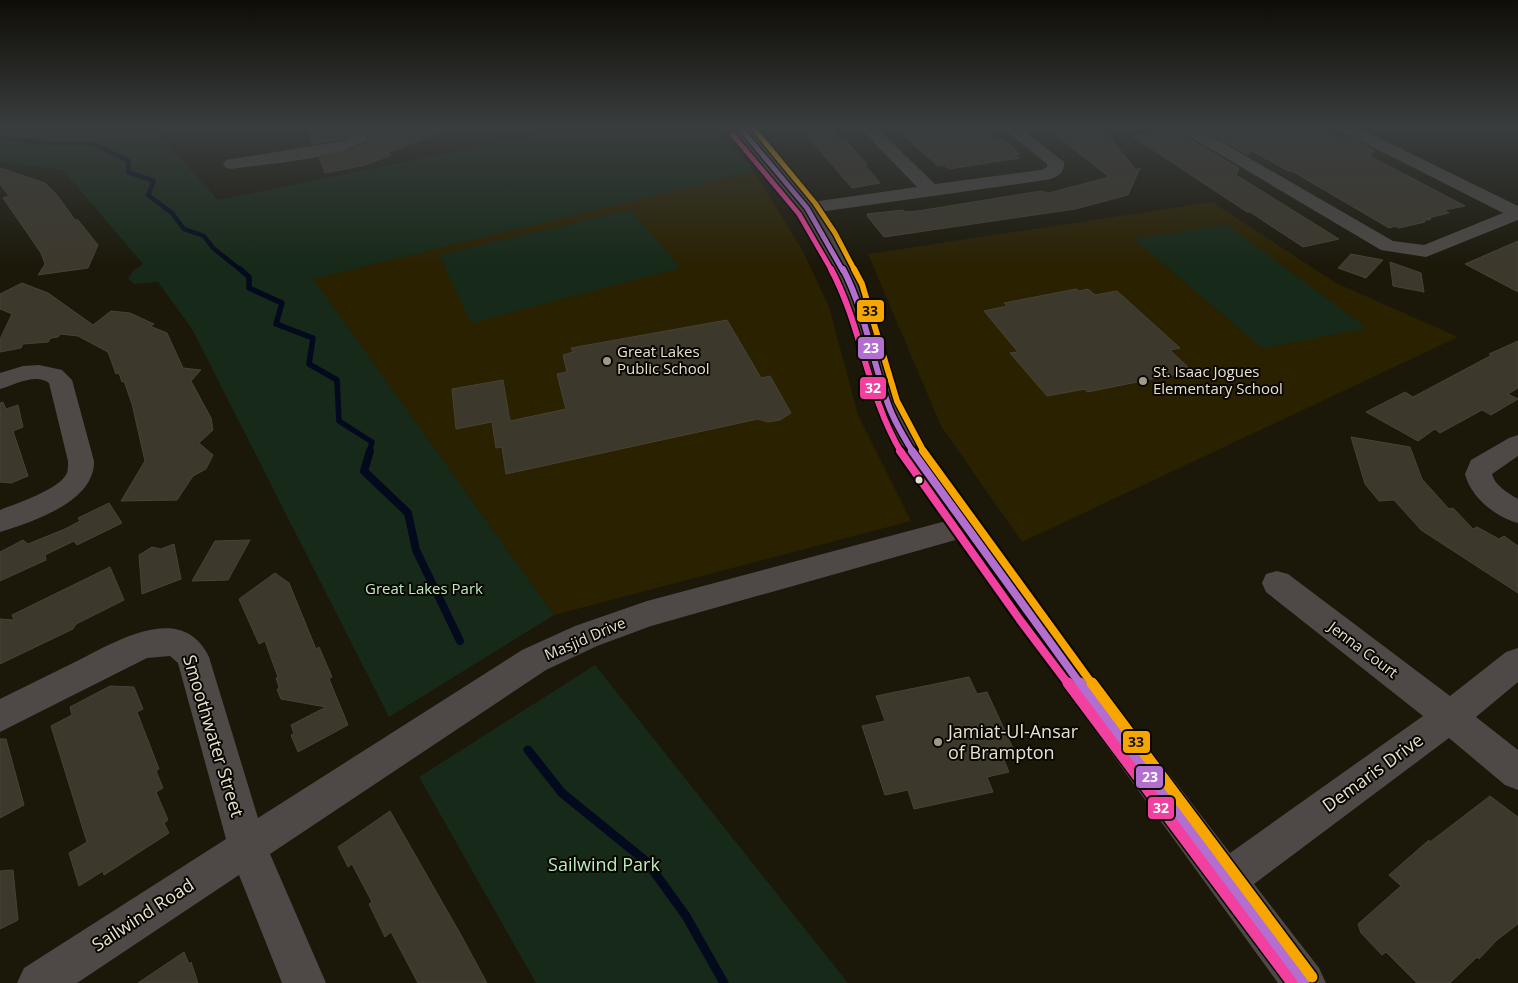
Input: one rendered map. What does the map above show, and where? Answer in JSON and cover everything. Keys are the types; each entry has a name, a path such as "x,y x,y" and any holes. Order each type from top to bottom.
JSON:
{"street":[{"path":"779,175 806,208 826,238 852,289 888,404 899,430 918,461 1304,983"},
{"path":"915,175 930,190"},
{"path":"806,208 1046,175"},
{"path":"1266,175 1388,246 1426,251 1518,213"},
{"path":"1441,175 1518,213"},
{"path":"0,380 28,373 50,374 60,380 81,461 80,473 74,482 62,493 0,521"},
{"path":"1518,444 1480,467 1478,476 1484,486 1494,496 1518,513"},
{"name":"Masjid Drive","path":"248,848 534,660 586,636 647,614 965,527"},
{"name":"Jenna Court","path":"1276,584 1450,716 1518,773"},
{"name":"Smoothwater Street","path":"0,716 139,646 155,642 177,643 185,646 192,657 248,848"},
{"name":"Demaris Drive","path":"1226,880 1450,716 1518,662"},
{"path":"248,848 304,983"},
{"name":"Sailwind Road","path":"39,983 248,848"}],"shaded area":[{"name":"Great Lakes Public School","path":"738,175 756,175 804,253 829,307 858,415 911,521 554,615 312,279"},
{"name":"St. Isaac Jogues Elementary School","path":"1212,202 1336,283 1458,337 1022,542 941,426 868,254"}],"green space":[{"name":"Great Lakes Park","path":"67,175 195,175 218,200 341,175 738,175 313,279 554,615 389,717 192,329 158,282 134,284 128,278 133,271 143,264"},
{"path":"631,210 680,268 471,323 439,255"},
{"path":"1226,224 1367,328 1262,348 1134,239"},
{"name":"Sailwind Park","path":"595,665 848,983 536,983 419,777"}],"building":[{"path":"0,175 21,175 45,183 98,245 88,268 38,275 45,264 41,253 3,198 9,196 0,184"},
{"path":"841,175 873,175 880,183 852,188"},
{"path":"1106,175 1137,175 1128,195 1075,209 884,237 867,214 903,210 904,212 918,211 1041,191 1049,193 1109,177"},
{"path":"1191,175 1236,175 1339,239 1303,247 1250,212 1247,212"},
{"path":"1299,175 1406,175 1465,206 1444,210 1449,213 1428,218 1431,219 1423,221 1425,222 1399,228 1395,226 1389,228"},
{"path":"1518,241 1518,292 1465,264"},
{"path":"1351,254 1383,260 1366,278 1338,268"},
{"path":"1390,262 1421,273 1424,292 1393,286"},
{"path":"22,283 48,293 93,325 111,311 130,313 154,324 150,326 167,333 183,368 201,370 191,381 211,418 213,430 199,443 213,455 206,469 193,476 177,500 121,501 145,461 132,404 124,381 122,382 119,373 116,374 108,352 78,336 60,334 58,337 51,338 48,342 23,344 21,348 0,352 0,339 12,314 0,309 0,294"},
{"path":"1076,289 1079,291 1088,289 1095,295 1117,291 1180,348 1170,350 1192,371 1087,392 1085,389 1047,396 1010,353 1018,352 984,311 1007,306 1004,303"},
{"path":"727,320 761,378 770,376 791,413 780,420 768,422 758,419 506,474 502,447 496,448 492,422 456,429 452,389 503,380 510,421 566,409 557,374 567,372 563,355 573,352 571,348"},
{"path":"1518,341 1518,388 1508,394 1518,399 1491,415 1482,410 1440,433 1435,429 1418,441 1366,412 1405,392 1413,397 1492,355 1489,354"},
{"path":"3,402 6,409 18,405 23,427 13,431 28,476 11,483 0,482 0,403"},
{"path":"1351,437 1410,447 1422,479 1449,509 1453,508 1473,529 1477,527 1499,539 1504,536 1518,546 1518,593 1421,530 1394,500 1379,501 1365,484"},
{"path":"109,503 122,523 77,545 74,541 45,555 46,560 0,581 0,552 23,540 28,544 65,529 80,521 78,518"},
{"path":"250,540 228,580 192,581 215,541"},
{"path":"174,544 181,579 142,594 139,555 152,547 161,549"},
{"path":"110,567 124,600 76,624 73,629 0,664 0,619 14,620 12,615"},
{"path":"275,573 289,583 316,649 319,647 332,677 329,679 348,725 298,752 291,735 294,734 291,725 326,707 281,699 277,690 279,687 276,678 278,677 265,641 259,644 239,599"},
{"name":"Jamiat-Ul-Ansar of Brampton","path":"969,677 977,694 987,692 1017,757 1004,760 1009,772 987,777 993,792 914,809 908,790 885,795 862,726 885,721 876,696"},
{"path":"110,686 134,687 143,709 137,712 159,769 156,771 163,788 156,792 168,820 164,823 169,833 104,875 103,871 79,886 69,853 87,842 51,726 72,715 70,707"},
{"path":"0,739 6,739 24,805 0,818"},
{"path":"1490,796 1518,817 1518,924 1497,940 1479,959 1477,957 1450,983 1417,983 1386,952 1382,955 1361,933 1358,924 1401,886 1389,875 1429,840 1430,842"},
{"path":"390,811 487,983 418,983 391,932 385,937 369,904 372,902 352,864 348,867 338,847"},
{"path":"13,870 18,920 0,929 0,871"},
{"path":"184,952 189,964 191,962 198,983 138,983"}],"waterway":[{"path":"136,175 154,181 148,195 172,213 184,229 204,236 213,248 242,271"},
{"path":"240,269 249,277 249,288 282,303 276,324 313,338 309,364 337,380 339,421 372,442 369,452"},
{"path":"370,451 364,471 408,513 416,550 460,641"},
{"path":"528,750 562,793 647,862 686,916 724,983"}],"transit line":[{"name":"32","path":"766,175 799,214 844,293 879,408 890,434 910,467 1020,620 1292,983"},
{"name":"23","path":"779,175 807,208 826,238 853,289 888,404 899,429 918,461 1028,614 1304,983"},
{"name":"33","path":"792,175 815,203 835,233 862,284 897,401 926,456 1036,608 1312,977"}],"place":[{"name":"Great Lakes Public School","path":"607,361"},
{"name":"St. Isaac Jogues Elementary School","path":"1143,381"},
{"name":"Jamiat-Ul-Ansar of Brampton","path":"938,742"}]}
